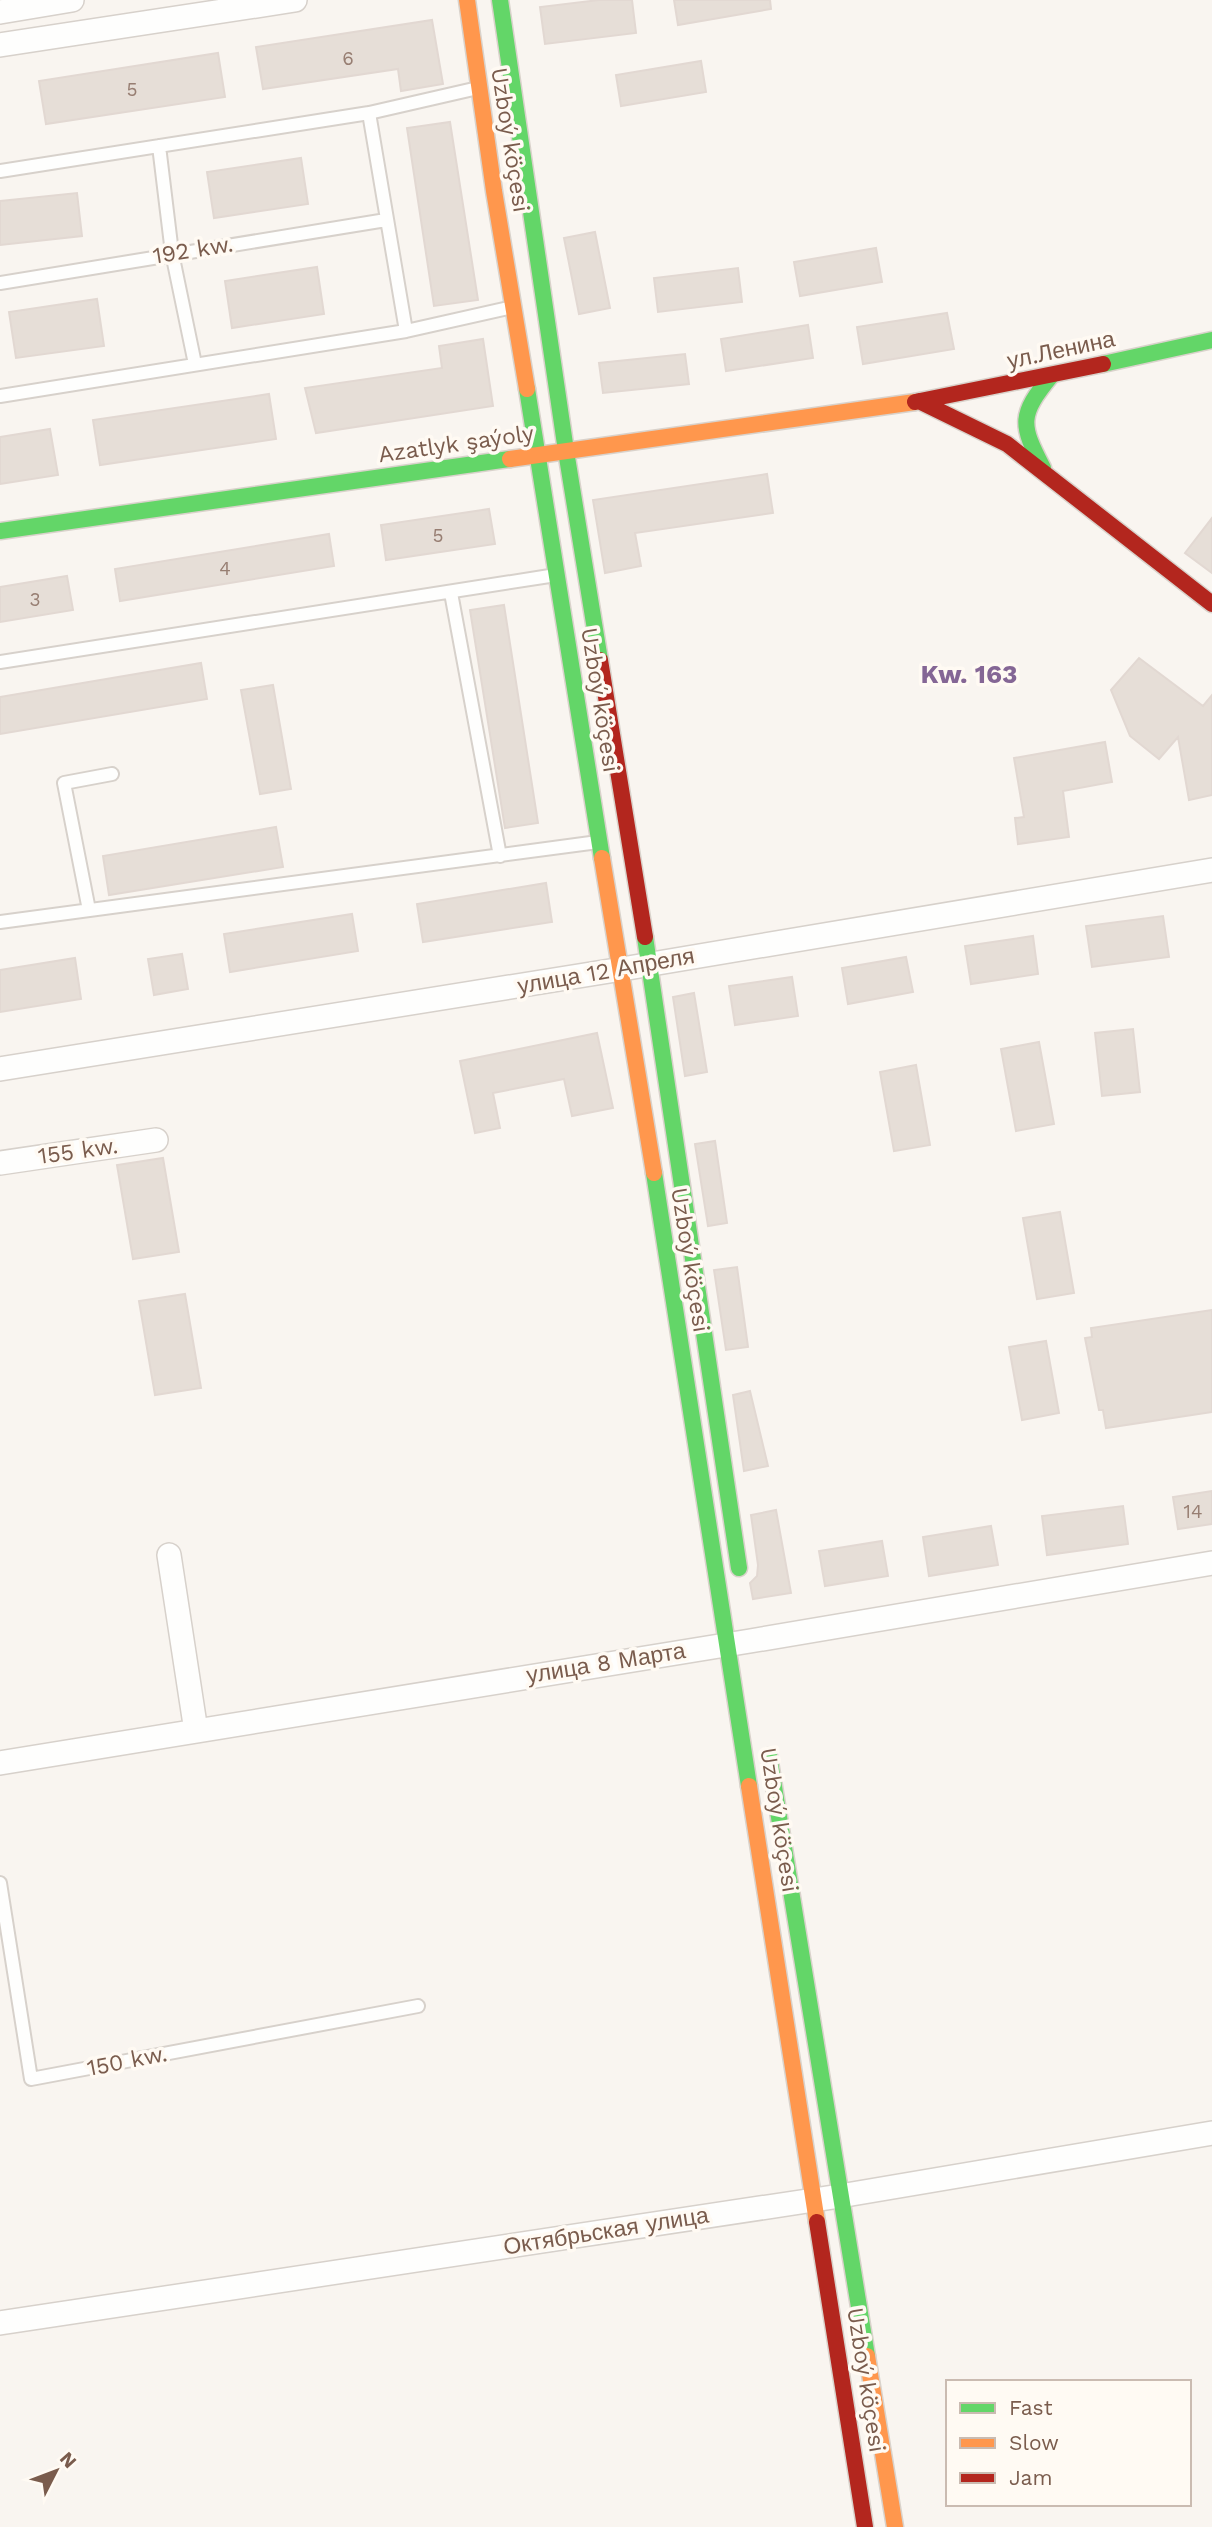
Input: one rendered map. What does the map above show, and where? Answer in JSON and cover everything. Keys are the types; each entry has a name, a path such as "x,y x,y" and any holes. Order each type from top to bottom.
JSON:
{"street":[{"path":"0,12 72,0"},
{"path":"0,45 295,0"},
{"name":"Uzboý köçesi","path":"467,0 478,88 558,575 598,842 745,1642 815,2199 865,2527"},
{"name":"Uzboý köçesi","path":"500,0 566,451 649,964 742,1586"},
{"name":"ул.Ленина","path":"919,401 1051,376 1212,340"},
{"path":"1046,473 1026,437 1024,422 1032,399 1051,376"},
{"path":"919,401 1007,444 1212,604"},
{"name":"Azatlyk şaýoly","path":"0,531 919,401"},
{"name":"улица 12 Апреля","path":"0,1069 1212,870"},
{"name":"155 kw.","path":"0,1163 156,1140"},
{"path":"169,1555 196,1731"},
{"name":"улица 8 Марта","path":"0,1763 1212,1563"},
{"name":"Uzboý köçesi","path":"766,1736 895,2527"},
{"name":"Октябрьская улица","path":"0,2323 840,2196 1212,2133"}],"lane":[{"path":"0,172 369,113 478,88"},
{"path":"369,113 406,331"},
{"path":"159,146 172,253 195,364"},
{"name":"192 kw.","path":"0,283 386,219"},
{"path":"0,396 406,331 514,307"},
{"path":"0,662 558,575"},
{"path":"451,593 500,856"},
{"path":"89,910 64,783 112,775"},
{"path":"0,922 598,842"},
{"name":"150 kw.","path":"0,1883 31,2078 418,2006"}],"building":[{"path":"599,0 632,0 636,33 545,44 540,7"},
{"path":"674,0 770,0 771,9 678,25"},
{"path":"432,20 443,84 401,91 398,69 263,89 256,47"},
{"path":"218,53 225,97 46,124 39,81"},
{"path":"701,61 706,92 621,106 616,75"},
{"path":"450,122 478,300 434,306 407,128"},
{"path":"301,158 308,204 214,218 207,172"},
{"path":"77,193 82,236 0,245 0,201"},
{"path":"595,232 610,308 579,314 564,238"},
{"path":"876,248 882,282 800,296 794,262"},
{"path":"317,267 324,314 232,328 225,281"},
{"path":"738,268 742,302 658,312 654,278"},
{"path":"97,299 104,346 16,358 9,312"},
{"path":"947,313 954,349 863,364 857,327"},
{"path":"808,325 813,358 726,371 721,339"},
{"path":"483,339 493,406 316,433 305,388 442,368 439,346"},
{"path":"685,354 689,384 603,393 599,363"},
{"path":"269,394 276,439 100,465 93,420"},
{"path":"50,429 58,475 0,484 0,437"},
{"path":"767,474 773,513 635,533 641,566 605,573 593,500"},
{"path":"489,509 495,544 386,560 381,525"},
{"path":"1212,518 1212,573 1185,553"},
{"path":"329,534 334,566 120,601 115,569"},
{"path":"67,576 73,610 0,622 0,587"},
{"path":"504,605 538,823 505,828 470,610"},
{"path":"1139,658 1203,706 1212,695 1212,795 1189,800 1178,737 1159,759 1130,736 1111,690"},
{"path":"201,663 207,699 0,734 0,697"},
{"path":"273,685 291,789 260,794 241,690"},
{"path":"1105,742 1112,782 1063,791 1069,837 1018,844 1015,818 1024,817 1014,758"},
{"path":"276,827 283,867 109,895 103,856"},
{"path":"546,883 552,922 423,942 417,904"},
{"path":"352,914 358,951 230,972 224,934"},
{"path":"1163,916 1169,957 1092,967 1086,926"},
{"path":"1033,936 1038,974 971,984 965,946"},
{"path":"182,954 188,989 154,995 148,959"},
{"path":"906,957 913,992 848,1004 842,968"},
{"path":"75,958 81,999 0,1012 0,970"},
{"path":"792,977 798,1016 735,1025 729,986"},
{"path":"694,993 707,1072 685,1076 673,997"},
{"path":"1133,1029 1140,1092 1102,1096 1095,1033"},
{"path":"597,1033 613,1108 572,1116 564,1079 493,1093 500,1128 475,1133 460,1061"},
{"path":"1039,1042 1054,1124 1016,1131 1001,1049"},
{"path":"916,1065 930,1145 894,1151 880,1072"},
{"path":"715,1141 727,1223 708,1226 695,1144"},
{"path":"163,1158 179,1252 133,1259 117,1165"},
{"path":"1060,1212 1074,1293 1037,1299 1023,1218"},
{"path":"737,1267 748,1347 726,1350 714,1270"},
{"path":"185,1294 201,1388 155,1395 139,1301"},
{"path":"1212,1310 1212,1412 1106,1428 1103,1410 1099,1410 1085,1338 1092,1337 1091,1328"},
{"path":"1046,1341 1059,1413 1022,1420 1009,1347"},
{"path":"750,1391 768,1466 744,1471 733,1395"},
{"path":"1212,1491 1212,1524 1178,1529 1173,1497"},
{"path":"1123,1506 1128,1544 1047,1555 1042,1516"},
{"path":"776,1510 791,1593 753,1599 750,1583 757,1576 758,1565 751,1515"},
{"path":"991,1526 998,1565 929,1576 923,1537"},
{"path":"882,1541 888,1576 825,1586 819,1551"}],"traffic: fast":[{"path":"500,0 566,451 600,660"},
{"path":"1103,364 1212,340"},
{"path":"1043,468 1030,441 1026,420 1033,401 1051,376"},
{"path":"527,389 602,858"},
{"path":"0,531 510,459"},
{"path":"645,937 739,1568"},
{"path":"654,1173 749,1786"},
{"path":"769,1756 867,2356"}],"traffic: slow":[{"path":"467,0 494,191 527,389"},
{"path":"510,459 915,402"},
{"path":"602,858 654,1173"},
{"path":"749,1786 817,2222"},
{"path":"867,2356 895,2527"}],"traffic: jam":[{"path":"915,402 1103,364"},
{"path":"919,401 1007,444 1212,604"},
{"path":"600,660 645,937"},
{"path":"817,2222 865,2527"}],"district":[{"name":"Kw. 163","path":"969,674"}]}
